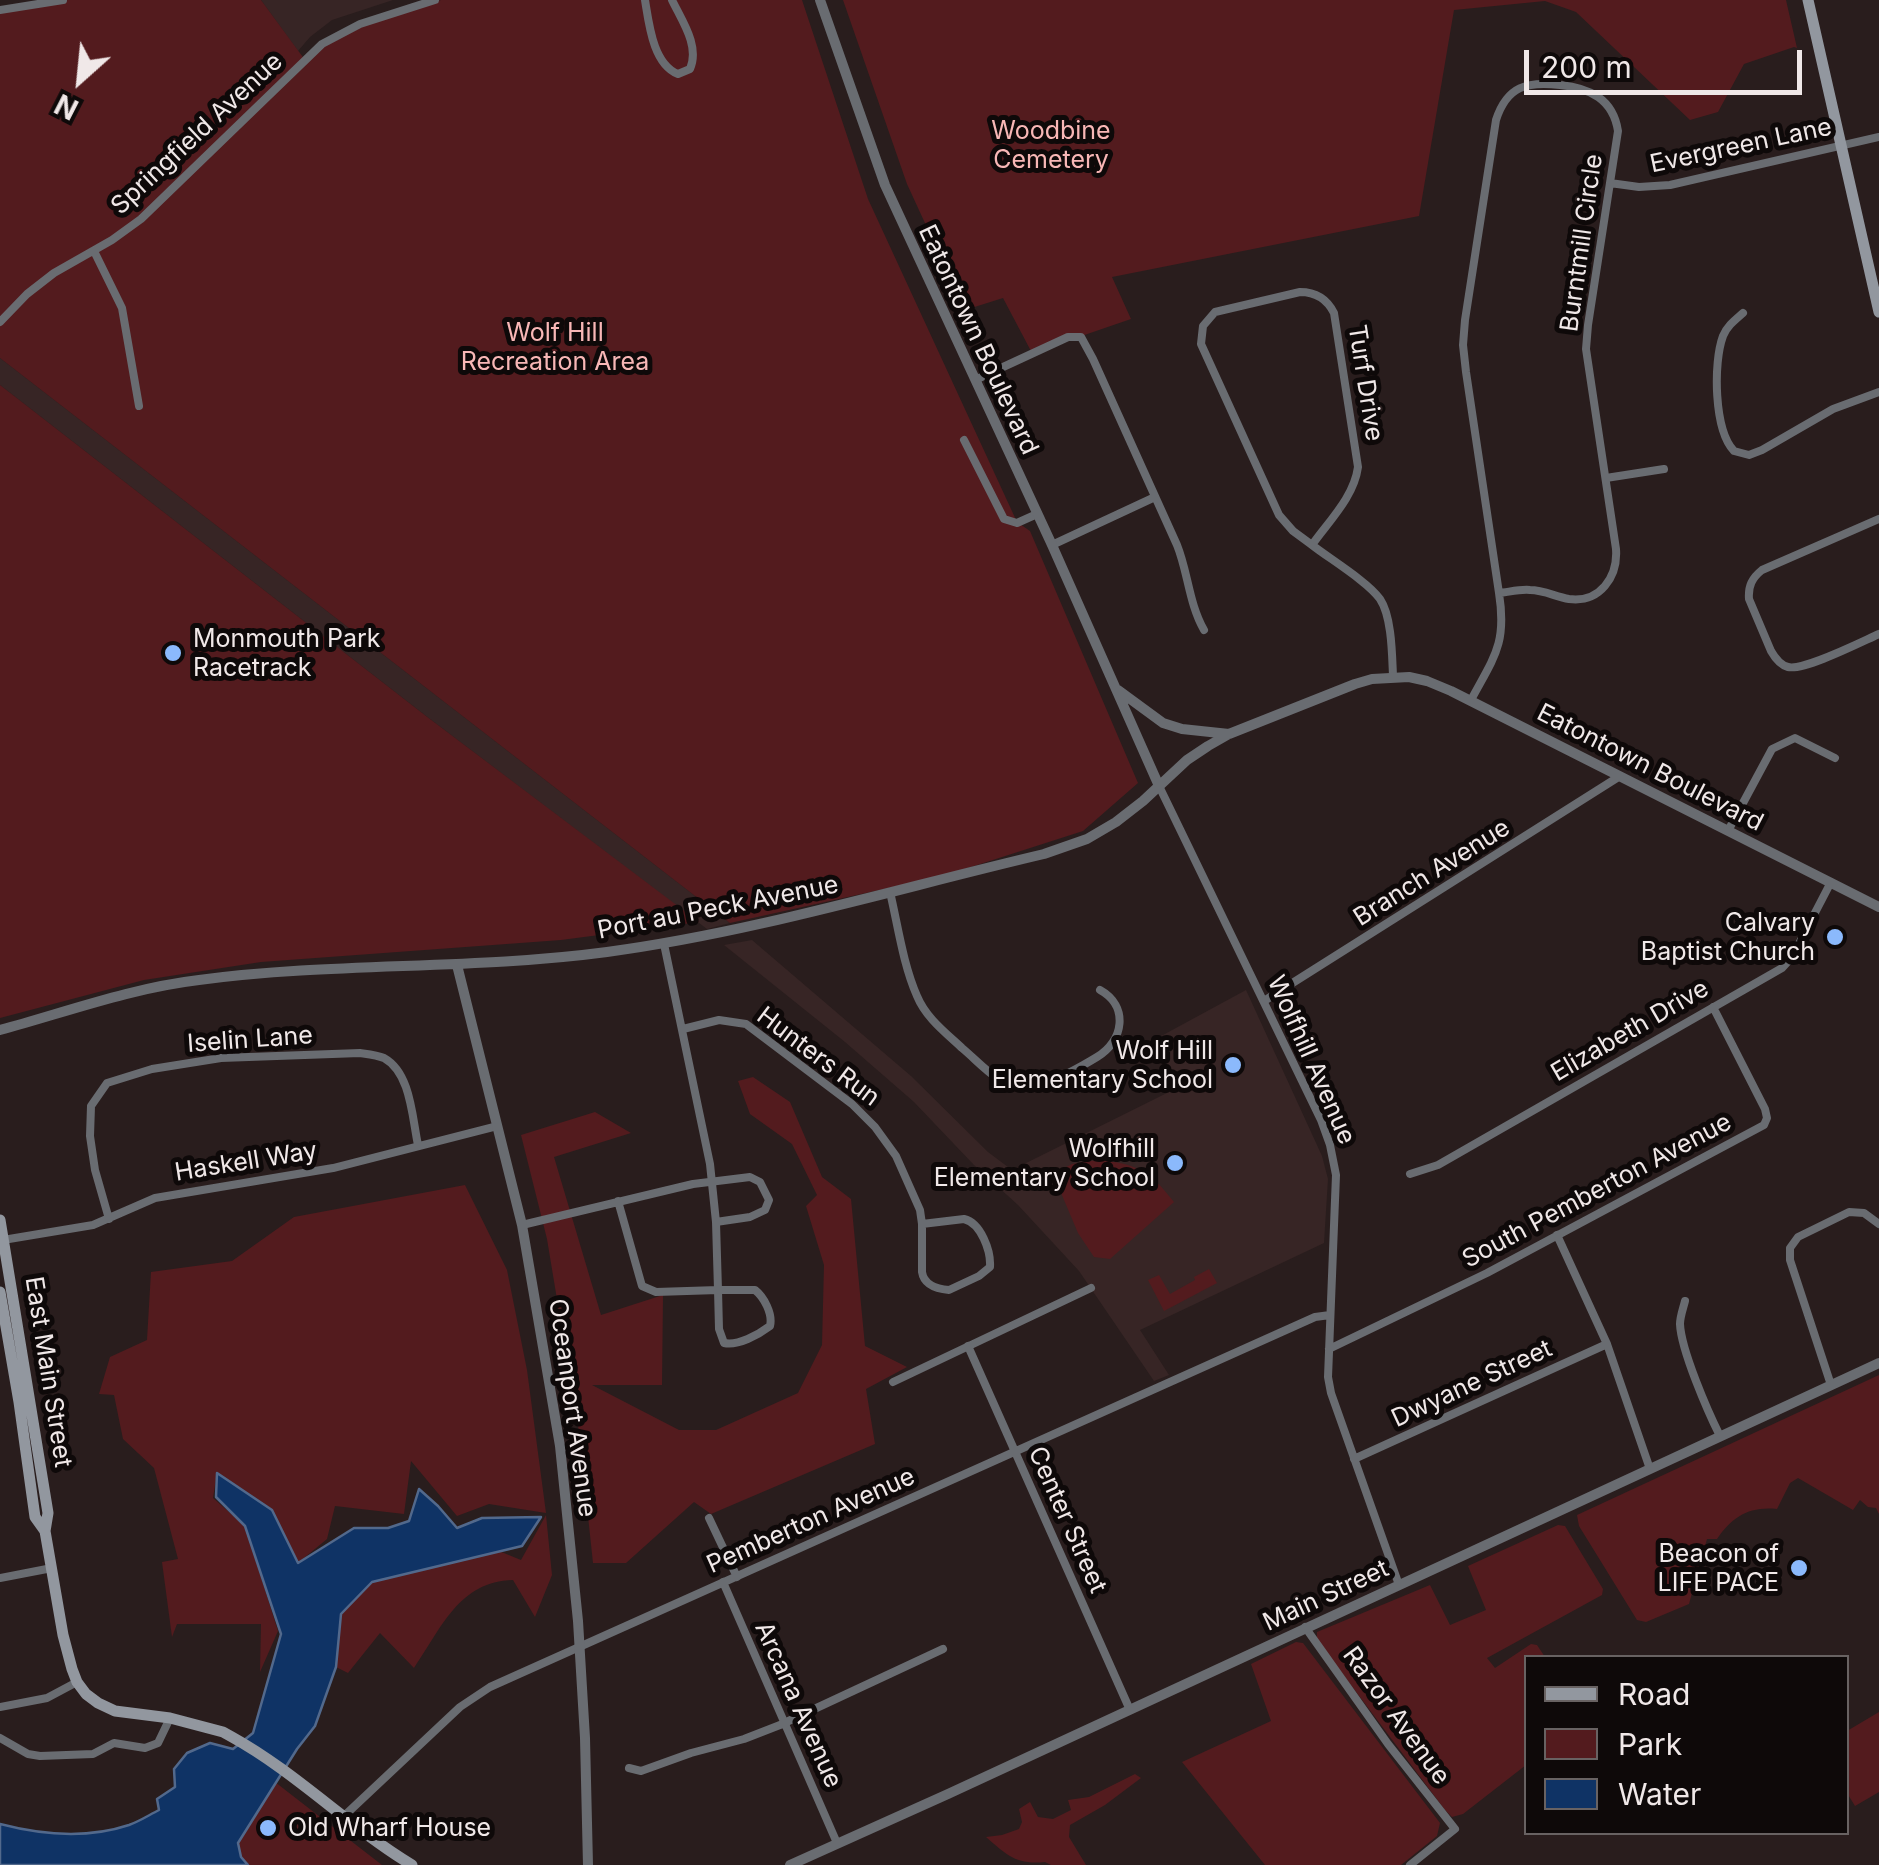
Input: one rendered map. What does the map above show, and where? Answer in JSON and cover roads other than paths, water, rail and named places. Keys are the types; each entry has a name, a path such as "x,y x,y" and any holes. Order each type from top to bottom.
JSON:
{"main road":[{"path":"1808,0 1879,311"},
{"name":"East Main Street","path":"0,1220 48,1513 45,1531 62,1635 77,1682"},
{"name":"East Main Street","path":"0,1292 35,1517 45,1531"},
{"path":"77,1682 105,1707 170,1718 222,1732 241,1742 412,1865"}],"street":[{"path":"0,10 63,0"},
{"name":"Springfield Avenue","path":"0,322 27,294 140,218 322,44 346,29 435,0"},
{"path":"644,0 659,56 668,70 678,74 690,69 694,57 690,37 672,0"},
{"name":"Eatontown Boulevard","path":"820,0 885,185 1117,690"},
{"name":"Burntmill Circle","path":"1471,700 1501,638 1502,616 1498,593 1466,372 1464,332 1496,120 1504,101 1520,88 1536,83 1578,87 1600,97 1611,108 1618,131 1586,349 1617,555 1614,572 1594,596 1577,600 1533,590 1498,593"},
{"name":"Evergreen Lane","path":"1610,184 1670,185 1879,137"},
{"path":"94,251 122,308 139,406"},
{"name":"Turf Drive","path":"1312,545 1348,496 1358,467 1334,313 1323,298 1306,292 1223,308 1208,318 1201,336 1202,350 1276,510 1293,531 1379,597 1386,611 1392,676"},
{"path":"1744,313 1724,332 1718,356 1724,436 1734,451 1748,455 1762,450 1833,409 1879,392"},
{"path":"975,380 1068,337 1081,337 1184,562 1194,608 1204,630"},
{"path":"964,440 1004,518 1017,523 1038,514"},
{"path":"1606,478 1664,469"},
{"path":"1052,545 1155,497"},
{"path":"1879,519 1762,570 1748,591 1770,651 1788,667 1803,667 1879,634"},
{"name":"Eatontown Boulevard","path":"1229,734 1354,684 1392,676 1427,681 1879,906"},
{"path":"1117,690 1163,723 1229,734"},
{"name":"Wolfhill Avenue","path":"1117,690 1159,786 1321,1120 1335,1164 1329,1386 1398,1585"},
{"name":"Port au Peck Avenue","path":"0,1030 120,995 194,980 559,958 664,944 742,928 1072,845 1116,822 1187,760 1229,734"},
{"path":"1729,829 1772,749 1795,738 1835,758"},
{"name":"Branch Avenue","path":"1264,1002 1620,776"},
{"name":"Elizabeth Drive","path":"1410,1174 1438,1165 1788,962 1831,882"},
{"path":"890,892 920,1004 938,1026 1006,1083 1045,1083 1108,1049 1118,1036 1120,1016 1114,1001 1100,990"},
{"path":"618,1201 639,1282 648,1290 666,1292 718,1290 755,1290 771,1318 770,1326 732,1344 724,1343 719,1329 718,1290 716,1222 712,1182 664,944"},
{"name":"Oceanport Avenue","path":"457,964 522,1224 560,1446 580,1648 588,1865"},
{"name":"South Pemberton Avenue","path":"1329,1349 1557,1236 1766,1123 1764,1109 1713,1007"},
{"name":"Hunters Run","path":"683,1029 718,1020 750,1026 863,1114 904,1171 922,1224"},
{"name":"Iselin Lane","path":"110,1219 90,1136 91,1106 107,1083 152,1070 220,1058 360,1053 382,1057 399,1071 418,1145"},
{"name":"Haskell Way","path":"3,1240 93,1225 155,1198 332,1168 497,1126"},
{"path":"522,1224 712,1182 755,1178 765,1190 769,1203 766,1210 716,1222"},
{"path":"1832,1385 1790,1260 1790,1248 1803,1234 1849,1212 1864,1213 1879,1224"},
{"path":"970,1220 978,1228 990,1256 990,1267 949,1290 926,1282 922,1272 922,1224 970,1220"},
{"path":"1557,1236 1606,1344 1650,1470"},
{"path":"893,1382 1091,1288"},
{"path":"1685,1301 1680,1320 1682,1338 1708,1414 1720,1436"},
{"name":"Pemberton Avenue","path":"342,1816 471,1698 490,1687 1315,1316 1330,1315"},
{"name":"Dwyane Street","path":"1354,1460 1606,1344"},
{"name":"Center Street","path":"968,1346 1130,1710"},
{"name":"Main Street","path":"790,1865 1879,1363"},
{"path":"710,1518 738,1576"},
{"path":"0,1578 52,1568"},
{"name":"Arcana Avenue","path":"723,1582 837,1843"},
{"name":"Razor Avenue","path":"1306,1627 1388,1744 1454,1829 1410,1865"},
{"path":"629,1768 641,1771 744,1738 942,1649"},
{"path":"0,1707 47,1698 77,1682"},
{"path":"0,1738 32,1756 93,1754 117,1743 145,1748 158,1743 170,1718"}],"water":[{"path":"217,1473 272,1510 298,1563 354,1528 388,1528 409,1521 419,1489 457,1528 482,1518 541,1517 522,1546 372,1582 341,1614 336,1667 315,1726 238,1843 241,1857 248,1865 0,1865 0,1824 64,1834 129,1825 159,1810 157,1799 175,1787 174,1769 187,1753 210,1743 233,1749 253,1733 281,1634 245,1526 216,1497"}],"place":[{"name":"Monmouth Park Racetrack","path":"173,653"},
{"name":"Calvary Baptist Church","path":"1835,937"},
{"name":"Wolf Hill Elementary School","path":"1233,1065"},
{"name":"Wolfhill Elementary School","path":"1175,1163"},
{"name":"Beacon of LIFE PACE","path":"1799,1568"},
{"name":"Old Wharf House","path":"268,1828"}],"park label":[{"name":"Woodbine Cemetery","path":"1051,146"},
{"name":"Wolf Hill Recreation Area","path":"555,348"}]}
